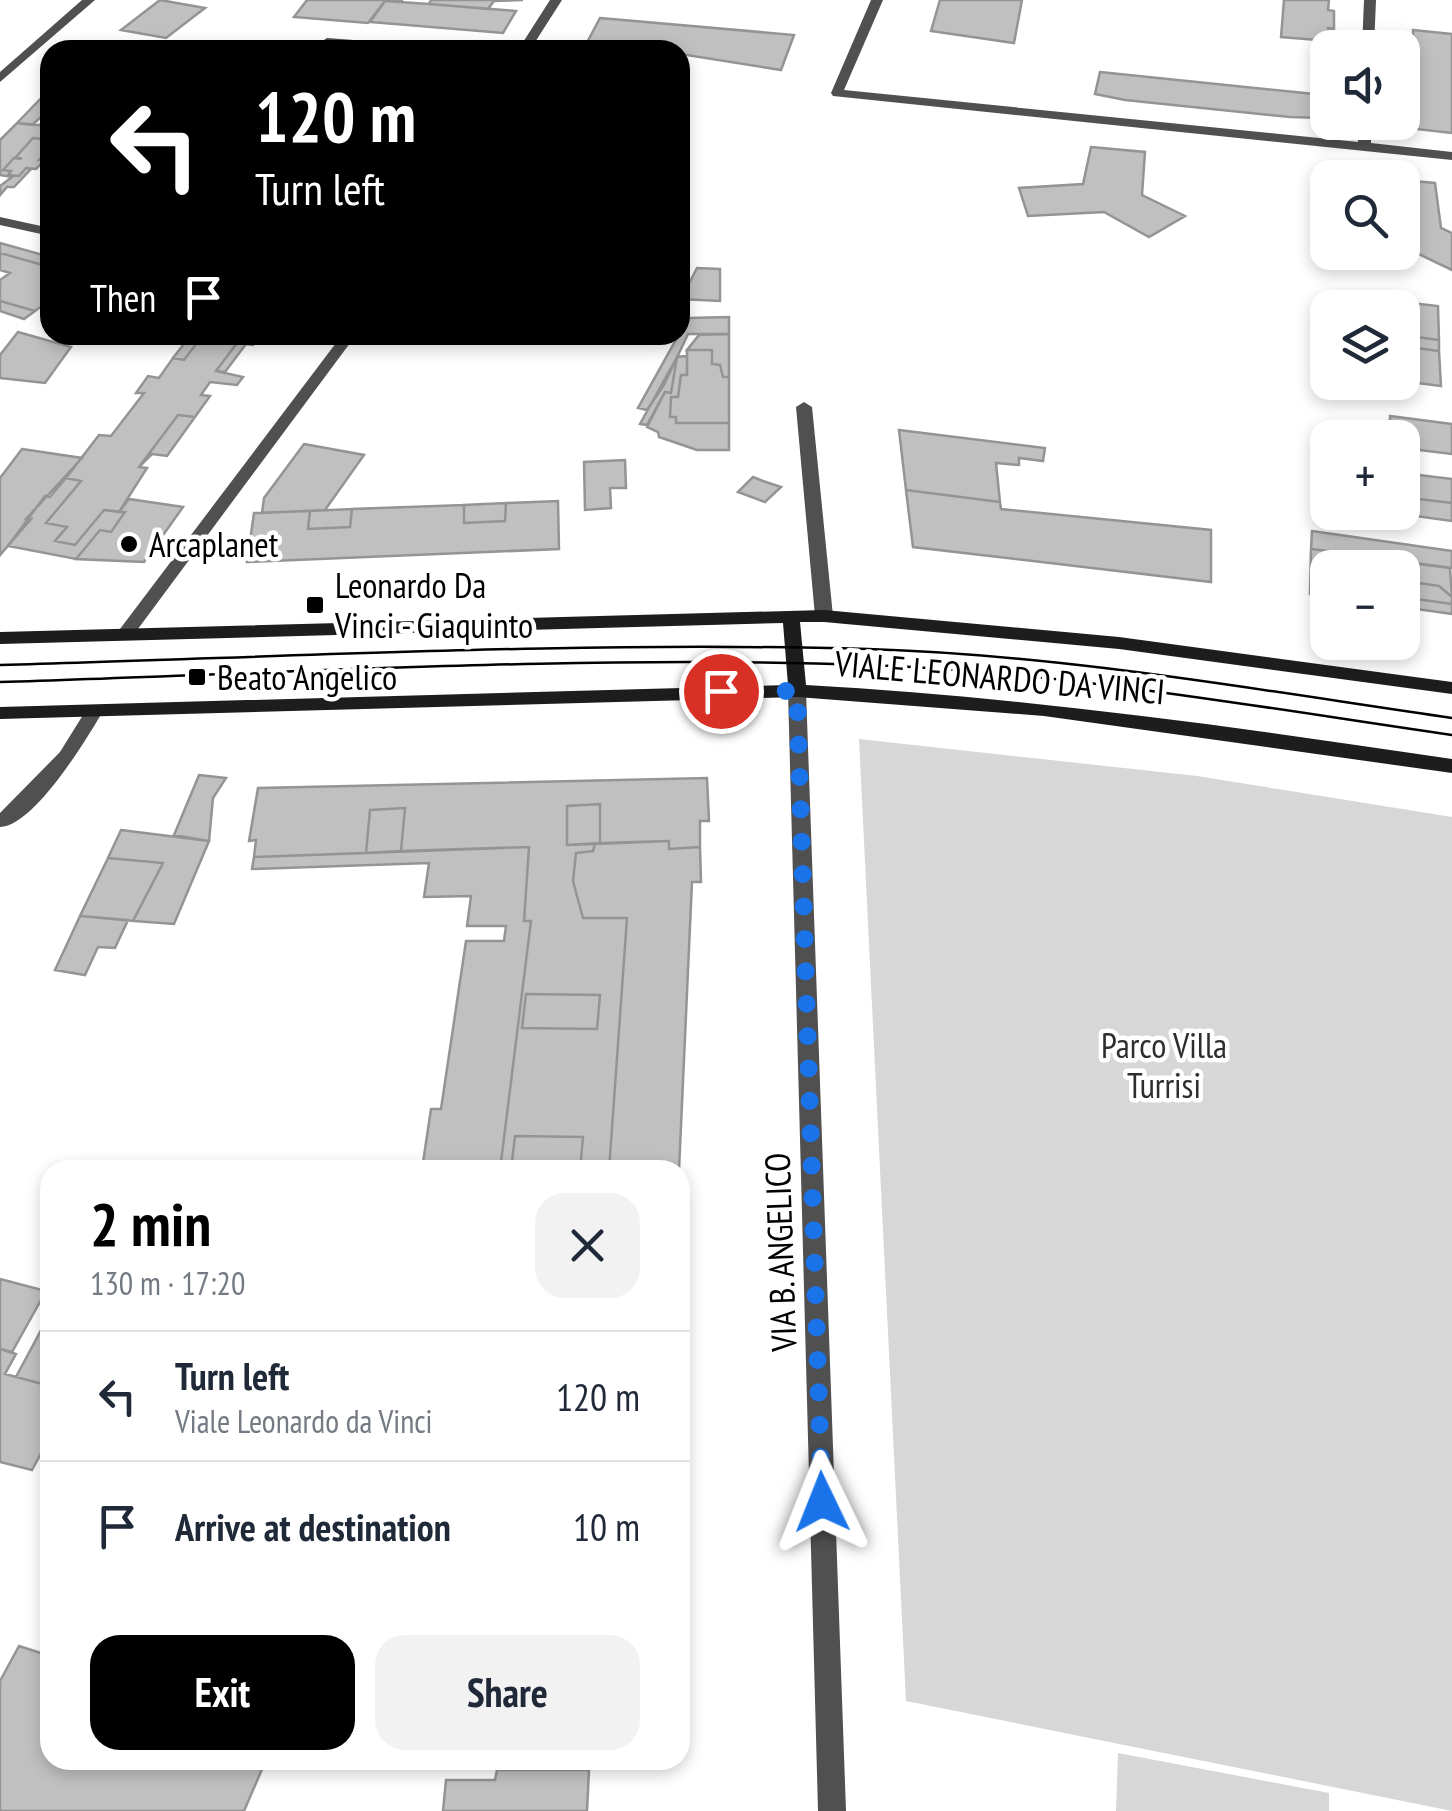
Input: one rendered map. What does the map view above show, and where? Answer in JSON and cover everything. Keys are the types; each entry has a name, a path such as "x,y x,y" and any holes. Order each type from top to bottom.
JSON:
{"street":[{"path":"43,40 89,0"},
{"path":"530,40 556,0"},
{"path":"876,0 837,93 1452,156"},
{"path":"1369,30 1370,0"},
{"path":"0,78 40,43"},
{"path":"1364,140 1364,146"},
{"path":"0,221 40,230"},
{"path":"126,634 342,345"},
{"path":"804,407 824,616"},
{"path":"792,616 797,691"},
{"name":"VIALE LEONARDO DA VINCI","path":"0,638 824,616 1118,642 1452,688"},
{"name":"VIALE LEONARDO DA VINCI","path":"0,713 797,691 869,694 1114,718 1452,766"},
{"name":"VIA B. ANGELICO","path":"797,691 832,1811"},
{"path":"0,820 8,820 67,757 94,710"}],"green space":[{"name":"Parco Villa Turrisi","path":"859,739 1197,776 1452,817 1452,1811 906,1701"},
{"path":"1118,1753 1329,1793 1329,1811 1116,1811"}],"building":[{"path":"160,0 205,8 166,38 121,30"},
{"path":"307,0 403,0 385,1 368,23 294,17"},
{"path":"431,0 523,0 494,1 488,9 429,4"},
{"path":"940,0 1022,0 1014,43 931,31"},
{"path":"1284,0 1329,0 1328,10 1334,11 1334,29 1310,30 1310,39 1281,37"},
{"path":"385,1 516,11 503,33 370,22"},
{"path":"600,18 794,35 781,70 690,56 690,40 588,40"},
{"path":"1420,31 1452,34 1452,133 1420,129"},
{"path":"1100,72 1310,94 1310,118 1125,100 1095,94"},
{"path":"40,99 40,118 32,125 17,123"},
{"path":"17,123 40,125 40,139 33,138 16,157 22,159 14,158 3,170 19,176 26,168 31,169 0,195 0,186 12,177 0,175 0,140"},
{"path":"33,138 40,139 40,165 36,169 26,168 19,176 8,175 11,171 3,170 14,158 22,159 16,157"},
{"path":"1091,147 1145,152 1142,195 1185,216 1149,237 1104,212 1028,216 1019,188 1083,184"},
{"path":"1420,182 1435,183 1441,228 1452,233 1452,270 1420,255"},
{"path":"0,243 40,254 40,264 0,253"},
{"path":"0,253 40,264 40,307 35,311 0,301 0,280 10,273 0,270"},
{"path":"697,268 720,269 720,301 690,299 690,282"},
{"path":"0,301 35,311 24,319 0,311"},
{"path":"1420,304 1438,306 1439,340 1420,337"},
{"path":"729,317 729,334 690,334 690,318"},
{"path":"18,332 40,338 40,345 71,347 45,383 0,378 0,355"},
{"path":"729,334 729,377 723,377 720,365 712,364 712,350 687,350 699,335"},
{"path":"1420,337 1439,340 1439,351 1420,348"},
{"path":"183,345 195,345 184,360 173,358"},
{"path":"195,345 236,345 216,371 243,377 237,385 210,382 201,395 210,396 195,417 178,415 139,467 147,468 119,512 104,510 75,545 55,541 67,527 46,523 81,481 66,478 99,435 111,436 144,393 136,393 148,376 159,378 173,358 184,360"},
{"path":"236,345 245,345 225,372 216,371"},
{"path":"673,345 683,345 647,410 638,408"},
{"path":"1420,348 1439,351 1441,386 1420,383"},
{"path":"687,350 712,350 712,364 720,365 723,377 729,377 729,423 676,423 676,417 670,417 671,397 678,397 681,375 687,375"},
{"path":"687,356 687,375 681,375 678,397 671,397 670,417 676,417 676,423 729,423 729,450 697,450 659,437 658,432 647,427 665,392 671,393 677,357"},
{"path":"677,357 671,393 665,392 647,425 640,424"},
{"path":"178,415 195,417 167,456 152,454 139,467"},
{"path":"1390,416 1452,424 1452,454 1420,450 1420,420 1390,420"},
{"path":"899,430 1045,448 1043,461 1019,458 1019,465 996,463 1000,502 906,490"},
{"path":"304,444 364,455 325,510 262,513 264,498"},
{"path":"22,449 82,458 26,519 31,519 0,555 0,478"},
{"path":"625,460 626,488 610,488 611,508 585,510 584,462"},
{"path":"1420,475 1452,479 1452,503 1420,499"},
{"path":"753,477 781,487 765,502 738,492"},
{"path":"66,478 81,481 46,523 67,527 55,541 75,545 104,510 125,512 111,532 100,530 76,559 8,546 45,496 50,497"},
{"path":"906,490 1000,502 1001,509 1211,530 1211,582 913,547"},
{"path":"129,499 183,507 144,562 76,559 100,530 111,532"},
{"path":"1420,499 1452,503 1452,521 1420,517"},
{"path":"558,501 559,549 247,562 254,513 310,511 308,529 350,527 352,509 464,505 464,523 505,521 506,503"},
{"path":"506,503 505,521 464,523 464,505"},
{"path":"352,509 350,527 308,529 310,511"},
{"path":"1312,531 1452,551 1452,568 1420,564 1420,550 1311,549"},
{"path":"1420,564 1450,568 1452,597 1439,586 1420,583"},
{"path":"1420,583 1439,586 1452,597 1452,604 1420,600"},
{"path":"1420,600 1452,604 1452,614 1420,610"},
{"path":"199,775 226,778 213,798 209,841 174,835"},
{"path":"707,778 709,821 700,821 700,847 669,849 669,841 600,843 600,804 567,806 567,845 595,844 593,851 576,853 573,881 583,918 627,918 610,1160 581,1160 583,1137 515,1136 512,1160 501,1160 531,921 524,921 529,847 401,851 405,808 370,810 366,853 254,857 256,840 249,841 258,788","holes":["526,994 600,995 597,1029 522,1028"]},
{"path":"600,804 600,843 567,845 567,806"},
{"path":"405,808 401,851 366,853 370,810"},
{"path":"121,830 209,841 174,924 133,921 163,863 108,858"},
{"path":"669,841 669,849 700,847 701,882 692,882 679,1160 610,1160 627,918 583,918 573,881 576,853 593,851 595,844"},
{"path":"529,847 524,921 531,921 501,1160 423,1160 431,1109 441,1109 466,941 504,941 506,926 467,926 471,896 424,897 429,863 252,869 254,857"},
{"path":"108,858 163,863 133,921 80,916"},
{"path":"80,916 128,920 115,948 98,947 85,975 55,970"},
{"path":"526,994 600,995 597,1029 522,1028"},
{"path":"515,1136 583,1137 581,1160 512,1160"},
{"path":"0,1279 40,1289 40,1302 12,1352 0,1349"},
{"path":"40,1332 40,1383 16,1377"},
{"path":"0,1349 16,1354 5,1374 40,1383 40,1455 32,1470 0,1462"},
{"path":"19,1646 40,1653 40,1770 262,1770 244,1811 0,1811 0,1681"},
{"path":"497,1770 589,1770 587,1811 443,1811 446,1780 495,1780"}],"tram line":[{"path":"0,665 543,648 868,649 1088,666 1452,718"},
{"path":"0,682 543,664 868,665 1088,683 1452,735"}],"place":[{"name":"Arcaplanet","path":"129,544"},
{"name":"Leonardo Da Vinci - Giaquinto","path":"315,605"},
{"name":"Beato Angelico","path":"197,677"}],"route":[{"path":"721,691 797,691 822,1502"}]}
